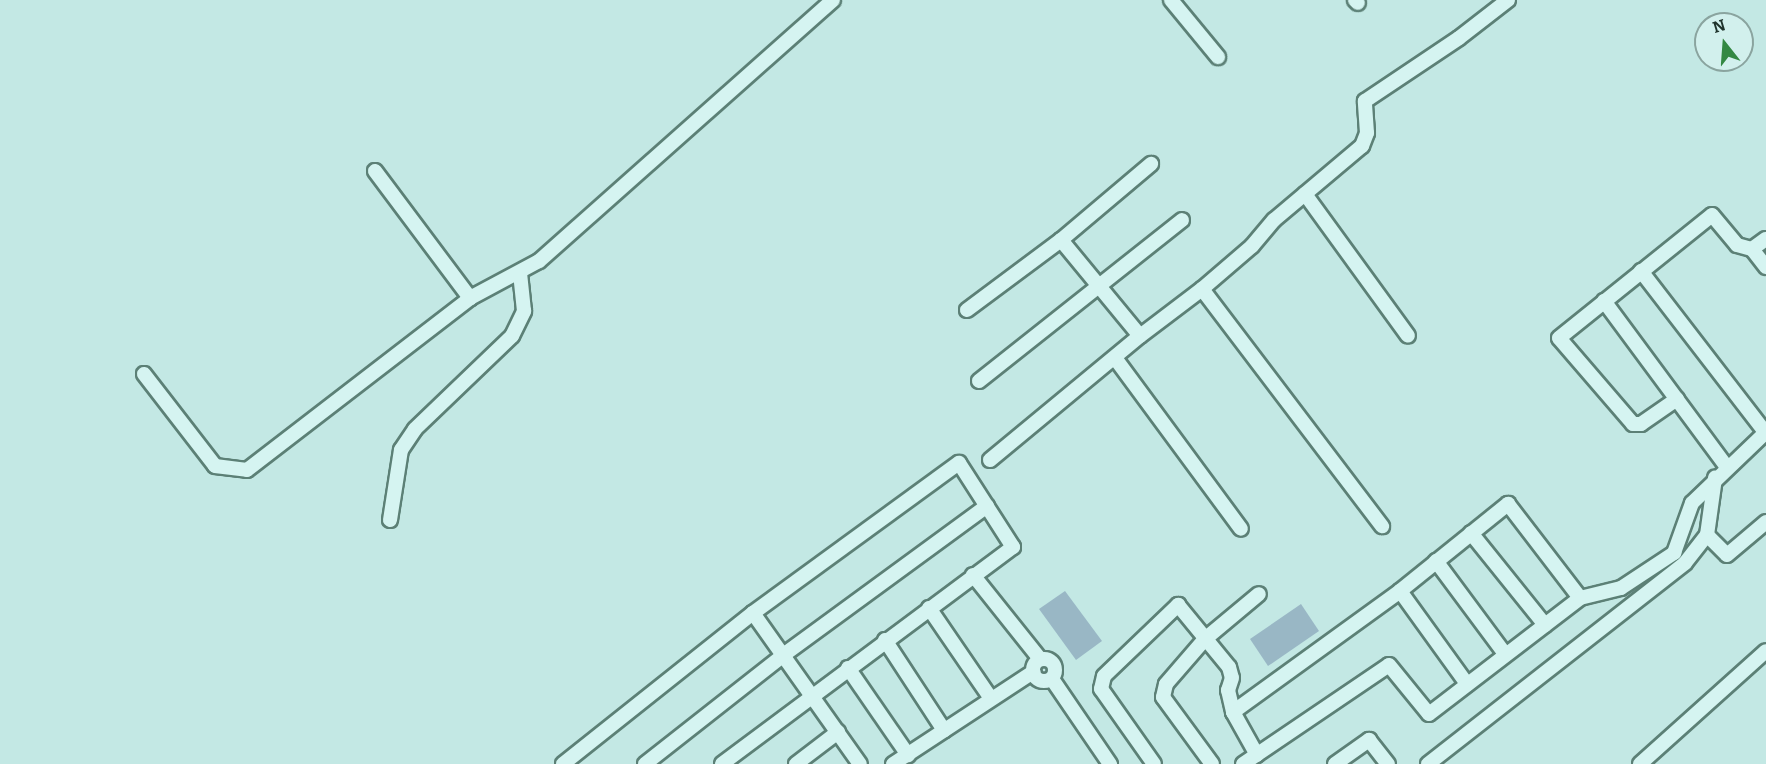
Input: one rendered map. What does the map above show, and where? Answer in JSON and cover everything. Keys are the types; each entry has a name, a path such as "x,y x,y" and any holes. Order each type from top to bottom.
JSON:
{"street":[{"path":"144,374 215,466 247,470 470,298 540,261 833,0"},
{"path":"990,460 1140,336 1202,289 1252,246 1274,220 1362,146 1367,133 1365,101 1459,38 1508,0"},
{"path":"1173,1 1218,57"},
{"path":"967,310 1061,240 1151,164"},
{"path":"375,171 470,298"},
{"path":"1305,194 1408,336"},
{"path":"1677,399 1641,424 1633,424 1559,338 1712,215 1737,245 1752,249 1766,267"},
{"path":"979,381 1182,220"},
{"path":"1752,249 1766,239"},
{"path":"1061,240 1140,336"},
{"path":"1243,764 1389,665 1429,714 1580,598 1621,588 1674,553 1692,502 1766,432 1641,271"},
{"path":"390,520 400,450 415,429 512,336 524,311 520,272"},
{"path":"1202,289 1382,526"},
{"path":"1604,301 1727,467"},
{"path":"1114,358 1241,529"},
{"path":"563,764 753,613 959,463 1013,547 885,640 722,764"},
{"path":"1428,764 1685,563 1707,534 1715,478"},
{"path":"1233,712 1400,591 1508,504 1580,598"},
{"path":"645,764 782,656 987,506"},
{"path":"1707,534 1727,555 1766,522"},
{"path":"1471,533 1545,625"},
{"path":"1436,561 1505,654"},
{"path":"974,575 1040,659"},
{"path":"1400,591 1467,684"},
{"path":"1212,764 1164,697 1166,684 1205,639 1259,594"},
{"path":"1154,764 1101,689 1104,676 1178,604 1229,667 1232,678 1228,690 1233,712 1257,755"},
{"path":"929,608 990,697"},
{"path":"753,613 860,764"},
{"path":"885,640 944,730"},
{"path":"1640,764 1766,651"},
{"path":"1040,659 1048,659 1054,664 1056,672 1052,679 1044,682 1036,679 1033,672 1034,664 1040,659"},
{"path":"848,668 908,755"},
{"path":"893,764 990,697 1033,672"},
{"path":"1052,679 1110,764"},
{"path":"796,764 838,732"},
{"path":"1335,764 1369,740 1388,764"}],"shaded area":[{"path":"1065,591 1102,641 1076,660 1039,609"},
{"path":"1301,604 1319,631 1268,666 1250,639"}]}
